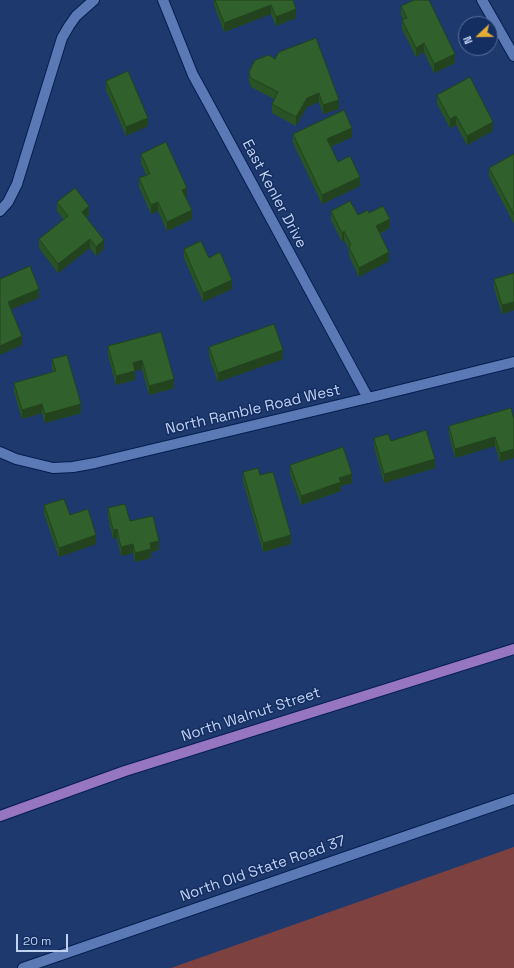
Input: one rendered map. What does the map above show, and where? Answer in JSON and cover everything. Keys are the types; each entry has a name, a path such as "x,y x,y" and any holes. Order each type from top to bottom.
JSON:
{"main road":[{"name":"North Walnut Street","path":"0,816 125,771 514,649"}],"street":[{"path":"0,211 8,202 17,184 62,38 68,26 76,16 94,0"},
{"name":"East Kenler Drive","path":"163,0 193,75 368,398"},
{"path":"482,0 514,56"},
{"name":"North Ramble Road West","path":"0,452 35,465 53,468 95,464 514,362"},
{"name":"North Old State Road 37","path":"23,968 514,799"}],"shaded area":[{"path":"514,847 514,968 171,968"}],"building":[{"path":"215,0 293,0 296,9 276,17 271,5 224,23"},
{"path":"414,0 429,0 455,54 434,64 424,43 416,48 402,20 407,18 401,6"},
{"path":"316,38 339,100 323,105 319,93 307,98 296,117 272,104 278,92 251,78 249,72 255,60 269,55 275,59 279,52"},
{"path":"128,71 148,118 126,127 106,81"},
{"path":"470,77 493,122 467,136 456,116 450,119 437,95"},
{"path":"344,110 352,128 327,139 338,162 350,156 360,177 322,195 293,134"},
{"path":"166,142 187,188 182,190 192,210 167,222 158,202 151,205 139,178 150,174 141,154"},
{"path":"514,154 514,215 489,168"},
{"path":"75,188 89,206 82,212 104,240 96,247 90,239 58,264 39,239 68,216 57,202"},
{"path":"350,201 358,215 368,210 369,213 383,206 390,219 376,226 389,252 359,268 349,247 351,245 344,231 342,233 331,211"},
{"path":"201,241 209,258 220,252 232,280 203,293 184,249"},
{"path":"30,266 39,289 8,302 22,336 0,346 0,279"},
{"path":"514,273 514,302 502,305 494,279"},
{"path":"274,324 283,350 218,373 209,347"},
{"path":"161,332 174,379 149,386 142,360 133,363 135,371 116,376 108,346"},
{"path":"67,355 81,404 45,414 42,404 22,410 14,383 56,371 52,359"},
{"path":"511,408 514,419 514,449 500,453 495,437 455,449 449,426"},
{"path":"426,430 435,459 384,474 374,438 388,434 391,441"},
{"path":"343,447 352,474 339,478 341,482 301,496 290,465"},
{"path":"258,468 260,475 273,472 291,535 263,543 243,472"},
{"path":"64,499 70,515 88,509 96,535 59,548 44,505"},
{"path":"125,504 130,521 153,516 159,541 150,543 151,549 135,553 133,544 121,547 117,529 113,530 108,508"}]}
